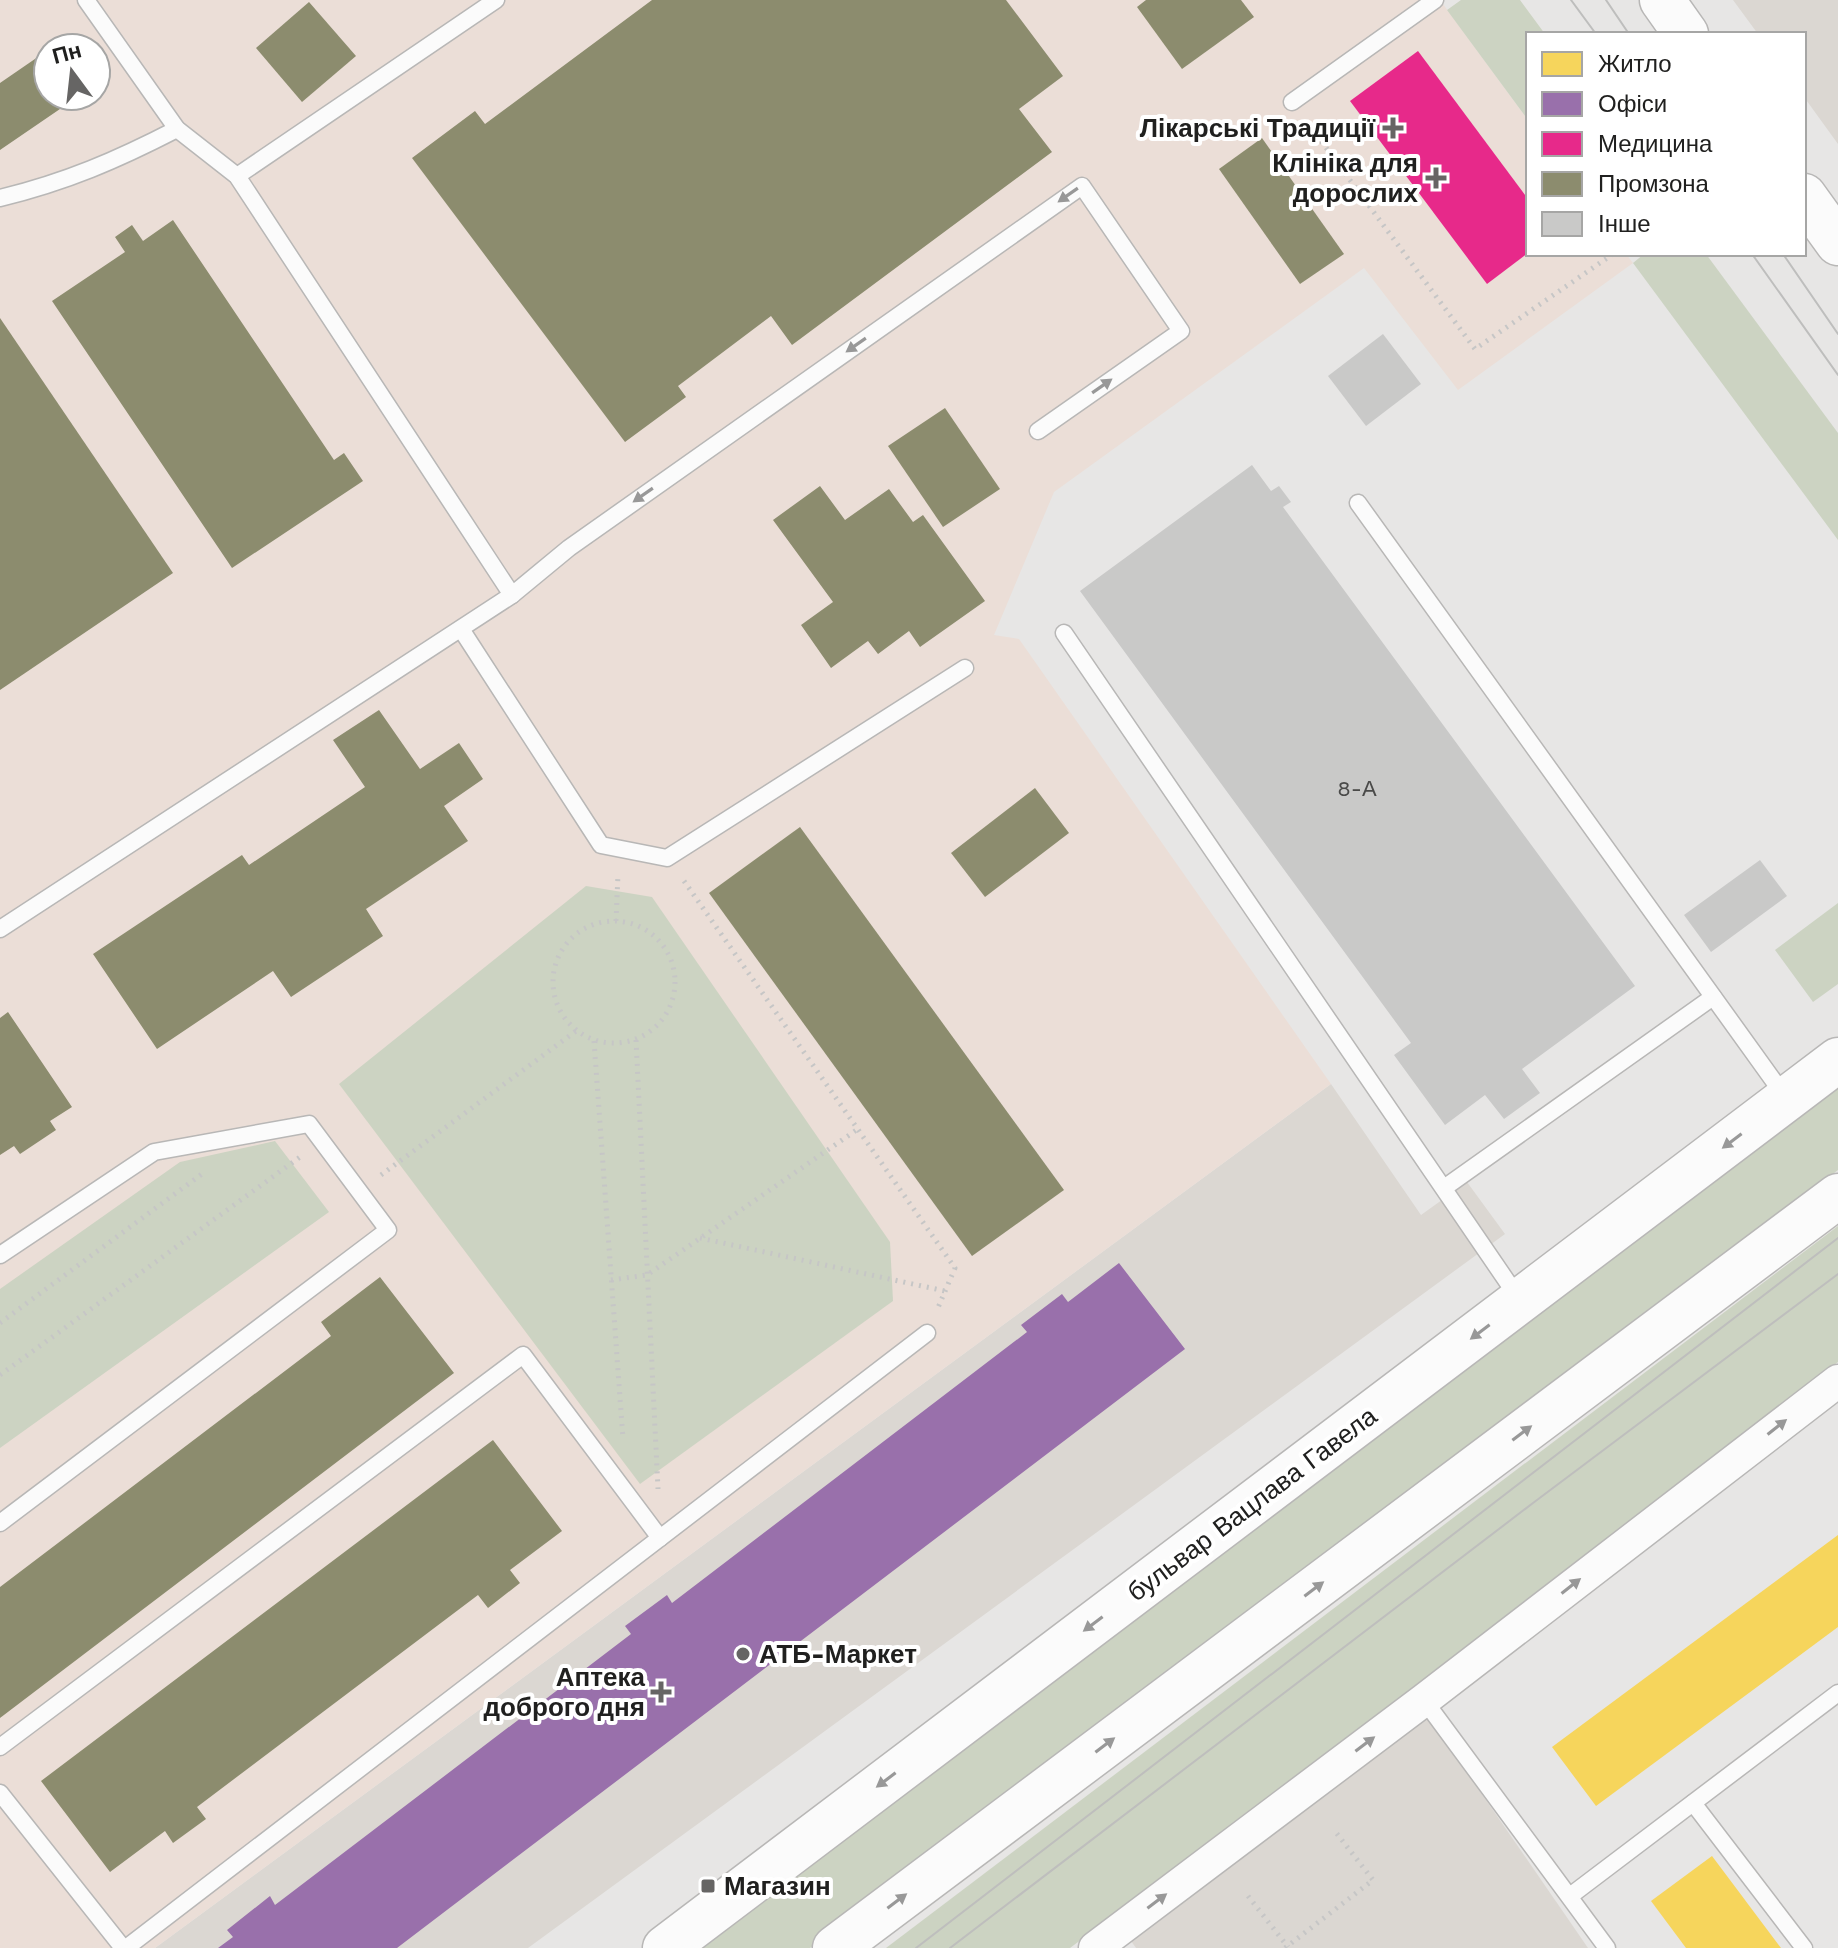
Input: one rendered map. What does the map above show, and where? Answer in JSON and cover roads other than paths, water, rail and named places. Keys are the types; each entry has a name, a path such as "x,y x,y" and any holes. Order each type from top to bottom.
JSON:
{"main road":[{"path":"1662,0 1685,32"},
{"path":"1806,199 1838,243"},
{"name":"бульвар Вацлава Гавела","path":"665,1948 1838,1060"},
{"path":"835,1948 1838,1196"}],"street":[{"path":"1095,1948 1424,1700 1838,1381"}],"lane":[{"path":"86,0 177,129 237,176 512,595"},
{"path":"237,176 496,0"},
{"path":"1292,102 1435,0"},
{"path":"0,198 47,187 118,160 177,129"},
{"path":"0,929 512,595 582,539 1082,186 1181,331 1038,431"},
{"path":"1358,503 1787,1099"},
{"path":"461,629 601,845 667,858 965,668"},
{"path":"1064,633 1521,1301"},
{"path":"1444,1188 1713,997"},
{"path":"0,1255 154,1152 309,1124 388,1230 0,1523"},
{"path":"0,1793 125,1948 927,1333"},
{"path":"0,1747 523,1355 660,1538"},
{"path":"1570,1896 1838,1693"},
{"path":"1424,1700 1607,1948"},
{"path":"1693,1803 1804,1948"}],"tram line":[{"path":"1571,0 1595,32"},
{"path":"1606,0 1628,32"},
{"path":"1753,256 1838,375"},
{"path":"1784,256 1838,334"},
{"path":"916,1948 1838,1238"},
{"path":"950,1948 1838,1274"}],"place":[{"name":"Лікарські Традиції","path":"1393,128"},
{"name":"Клініка для дорослих","path":"1436,178"},
{"name":"АТБ-Маркет","path":"743,1654"},
{"name":"Аптека доброго дня","path":"661,1692"},
{"name":"Магазин","path":"708,1886"}]}
